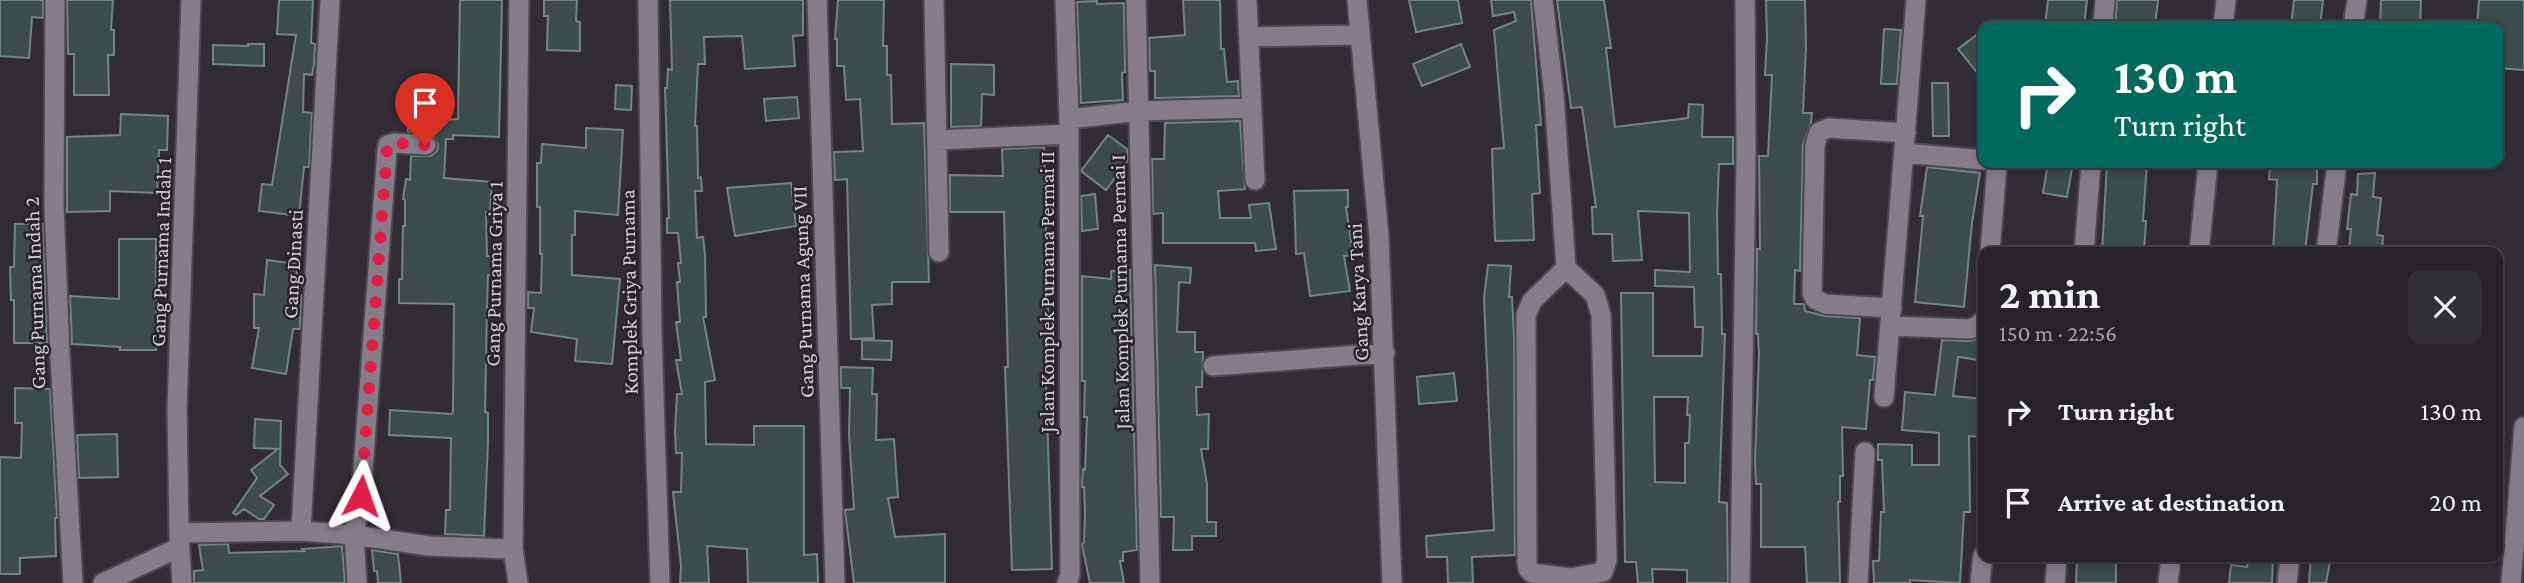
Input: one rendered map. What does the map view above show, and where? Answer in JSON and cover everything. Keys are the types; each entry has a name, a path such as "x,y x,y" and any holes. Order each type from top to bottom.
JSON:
{"street":[{"name":"Gang Purnama Indah 2","path":"55,0 54,205 73,583"},
{"name":"Gang Purnama Indah 1","path":"180,540 177,409 191,0"},
{"name":"Gang Dinasti","path":"301,531 330,0"},
{"name":"Gang Purnama Griya 1","path":"518,583 513,549 519,0"},
{"name":"Komplek Griya Purnama","path":"648,0 652,334 660,583"},
{"name":"Gang Purnama Agung VII","path":"817,0 835,583"},
{"path":"934,0 939,252"},
{"name":"Jalan Komplek Purnama Permai II","path":"1065,0 1069,127 1070,575 1067,583"},
{"name":"Jalan Komplek Purnama Permai I","path":"1136,0 1150,583"},
{"path":"1247,0 1255,180"},
{"name":"Gang Karya Tani","path":"1357,0 1379,237 1392,583"},
{"path":"1543,0 1554,94 1566,268 1595,295 1600,305 1607,560 1606,567 1599,574 1570,580 1532,573 1527,564 1527,316 1532,300 1566,268"},
{"path":"1740,583 1746,155 1745,0"},
{"path":"1884,397 1916,0"},
{"path":"2103,21 2105,0"},
{"path":"2224,21 2226,0"},
{"path":"2354,21 2357,0"},
{"path":"1249,37 1360,35"},
{"path":"937,140 1069,127 1139,111 1252,108"},
{"path":"1978,159 1829,128 1819,132 1815,145 1812,293 1815,299 1825,304 1891,317 1970,328 1978,326"},
{"path":"357,583 354,535 361,496 387,150 388,145 394,143 425,145"},
{"path":"1990,247 1997,168"},
{"path":"2084,247 2091,168"},
{"path":"2200,247 2207,168"},
{"path":"2327,247 2336,168"},
{"path":"1213,366 1385,353"},
{"path":"2511,583 2524,427"},
{"path":"1858,583 1865,452"},
{"path":"103,583 180,540 301,531 354,535 429,546 513,549"},
{"path":"180,540 182,583"},
{"path":"1980,583 1982,562"},
{"path":"2055,583 2057,562"},
{"path":"2168,583 2170,562"},
{"path":"2287,583 2289,562"}],"building":[{"path":"0,0 43,0 43,18 32,17 29,58 0,56"},
{"path":"67,0 113,0 111,30 114,30 114,55 108,55 109,95 74,95 74,54 68,54"},
{"path":"279,0 313,0 311,43 315,44 314,64 312,75 304,74 303,112 312,113 309,167 304,167 299,216 259,211 262,184 272,185 296,35 277,34"},
{"path":"460,0 502,0 499,137 453,135 453,139 446,139 444,178 492,182 490,212 486,212 487,256 492,256 492,275 488,275 487,307 485,412 488,413 488,442 484,536 445,534 446,510 450,510 451,438 389,435 390,410 452,414 453,411 454,304 399,303 399,279 402,279 405,226 403,199 406,179 410,180 411,156 431,156 437,151 438,145 432,134 408,132 408,122 458,119"},
{"path":"544,0 577,0 576,21 580,22 580,51 547,50 548,16 544,16"},
{"path":"670,0 803,0 803,35 793,36 795,66 745,69 742,36 704,37 705,64 698,64 695,126 698,178 701,177 702,191 695,191 697,238 703,237 705,254 706,317 703,317 715,380 705,382 706,444 754,445 754,426 804,426 804,555 817,554 818,583 748,583 747,549 707,546 709,583 680,583 681,566 673,492 681,492 682,453 676,453 675,431 677,394 682,394 676,360 681,360 676,322 680,322 677,282 680,282 678,263 681,263 678,233 667,233 669,218 665,88 668,69 672,70"},
{"path":"838,0 884,0 883,46 887,46 887,75 891,75 892,124 924,123 929,282 892,282 892,304 872,305 874,338 851,339 847,179 835,180 834,152 863,151 860,99 846,100 844,66 837,66 835,39"},
{"path":"1183,0 1220,0 1221,49 1224,49 1227,82 1238,81 1239,96 1155,98 1155,71 1150,71 1149,38 1185,35"},
{"path":"1409,0 1458,0 1462,23 1416,32"},
{"path":"1491,0 1531,0 1541,125 1536,125 1540,193 1532,194 1534,240 1495,241 1492,149 1504,148 1494,30 1516,21 1514,12 1493,16"},
{"path":"1557,0 1604,0 1611,48 1606,48 1615,127 1688,118 1689,104 1703,105 1702,137 1733,137 1733,164 1719,164 1717,214 1722,334 1725,334 1719,502 1727,503 1728,583 1687,583 1687,570 1652,569 1653,583 1638,583 1636,562 1625,562 1621,293 1653,293 1653,356 1702,356 1703,327 1695,327 1694,287 1655,286 1655,270 1690,272 1689,213 1638,211 1642,260 1613,261 1612,234 1593,234 1592,207 1596,207 1582,107 1571,108","holes":["1654,397 1688,397 1687,415 1690,415 1689,443 1685,443 1685,483 1655,482"]},
{"path":"1766,0 1805,0 1803,113 1812,113 1803,145 1800,271 1795,270 1794,304 1804,304 1805,311 1824,316 1860,318 1857,355 1875,357 1873,380 1870,380 1866,429 1842,427 1843,476 1840,476 1838,502 1840,583 1807,583 1805,547 1761,547 1761,484 1756,484 1755,461 1759,353 1756,334 1757,249 1760,249 1759,156 1768,156 1772,75 1765,75"},
{"path":"2048,0 2087,0 2085,21 2046,21"},
{"path":"2117,0 2158,0 2156,21 2115,21"},
{"path":"2294,0 2323,0 2321,21 2292,21"},
{"path":"2381,0 2421,0 2420,21 2380,21"},
{"path":"2479,0 2524,0 2524,70 2503,68 2503,21 2477,21"},
{"path":"1097,1 1097,4 1124,3 1123,100 1081,103 1077,2"},
{"path":"1884,29 1901,30 1897,84 1881,84"},
{"path":"1978,34 1978,74 1958,49"},
{"path":"264,44 264,66 213,64 213,45"},
{"path":"1461,44 1470,67 1422,86 1413,64"},
{"path":"951,64 994,65 994,95 982,94 981,126 951,127"},
{"path":"1932,83 1948,83 1949,136 1933,136"},
{"path":"616,85 632,86 631,110 615,109"},
{"path":"797,97 799,118 766,121 764,99"},
{"path":"121,114 168,116 167,150 159,150 157,193 110,191 110,211 67,212 67,137 120,135"},
{"path":"1240,121 1245,189 1218,191 1220,218 1251,218 1249,205 1269,203 1276,249 1256,251 1255,243 1163,243 1163,213 1153,214 1152,159 1164,159 1165,123"},
{"path":"586,128 623,130 618,215 575,211 575,235 572,235 572,275 620,279 612,364 575,361 577,339 531,332 534,308 528,308 528,292 541,293 542,254 540,207 537,207 537,163 541,163 542,144 586,148"},
{"path":"1108,135 1127,149 1128,160 1106,190 1081,171"},
{"path":"1044,147 1049,349 1045,349 1052,569 1012,570 1005,367 1008,367 1004,212 950,212 950,175 1003,176 1002,149"},
{"path":"1927,167 1980,173 1964,307 1915,302 1923,216 1920,216"},
{"path":"2047,168 2072,168 2067,197 2043,193"},
{"path":"2107,168 2147,168 2144,247 2102,247"},
{"path":"2270,168 2317,168 2317,184 2313,184 2306,247 2273,247 2277,180 2269,179"},
{"path":"2375,173 2373,197 2381,198 2377,235 2383,236 2382,247 2349,247 2351,229 2347,229 2351,194 2357,195 2358,174"},
{"path":"791,183 796,226 735,236 727,188"},
{"path":"1348,190 1346,207 1353,255 1344,256 1350,291 1310,296 1304,253 1296,254 1294,191"},
{"path":"1095,194 1098,229 1082,231 1081,196"},
{"path":"15,224 43,224 47,343 14,343 14,300 11,300 10,267 14,267"},
{"path":"119,239 156,239 156,350 120,350 120,347 72,344 70,296 119,299"},
{"path":"267,260 298,264 294,295 301,295 300,329 293,329 286,374 252,368 259,328 254,328 254,294 264,295"},
{"path":"1155,265 1191,268 1190,283 1179,282 1177,332 1195,332 1195,352 1203,352 1202,387 1196,387 1197,415 1209,414 1208,449 1201,449 1207,484 1207,522 1216,522 1216,536 1192,536 1192,550 1173,550 1174,517 1161,517"},
{"path":"1488,265 1511,266 1509,297 1512,297 1514,337 1515,555 1472,557 1473,583 1448,583 1447,557 1427,557 1426,536 1494,530 1484,298"},
{"path":"1130,270 1137,550 1123,552 1123,561 1120,561 1124,583 1090,583 1082,545 1085,513 1082,484 1087,417 1084,417 1085,381 1082,381 1082,276 1111,279 1111,271"},
{"path":"1978,338 1978,360 1958,357 1953,396 1978,398 1978,437 1969,436 1970,512 1964,512 1960,583 1910,580 1910,583 1874,583 1873,561 1879,561 1881,512 1884,512 1882,460 1878,460 1878,444 1912,445 1912,465 1939,465 1939,433 1902,430 1905,392 1935,395 1942,340 1970,341"},
{"path":"862,340 892,341 891,360 862,359"},
{"path":"841,367 873,368 872,394 877,394 876,440 894,439 898,497 888,498 895,537 945,534 945,583 854,583 845,510 854,509 849,435 850,388 841,388"},
{"path":"1454,373 1457,401 1419,404 1417,377"},
{"path":"15,388 50,389 57,518 56,556 20,558 20,574 0,574 0,457 21,458 22,423 15,423"},
{"path":"255,419 281,421 280,465 288,474 260,496 274,505 264,519 259,519 244,509 236,515 233,513 257,478 251,470 278,449 254,448"},
{"path":"117,434 118,477 79,478 77,435"},
{"path":"228,544 229,553 304,551 302,549 342,546 345,583 194,583 194,571 203,570 199,545"},
{"path":"372,550 398,554 401,583 378,583"},
{"path":"2077,562 2116,562 2116,583 2076,583"},
{"path":"2248,562 2273,562 2272,583 2229,583 2231,565 2247,567"},
{"path":"2311,562 2330,562 2326,583 2309,583"}],"route":[{"path":"361,496 387,150 388,145 394,143 425,145"}]}
